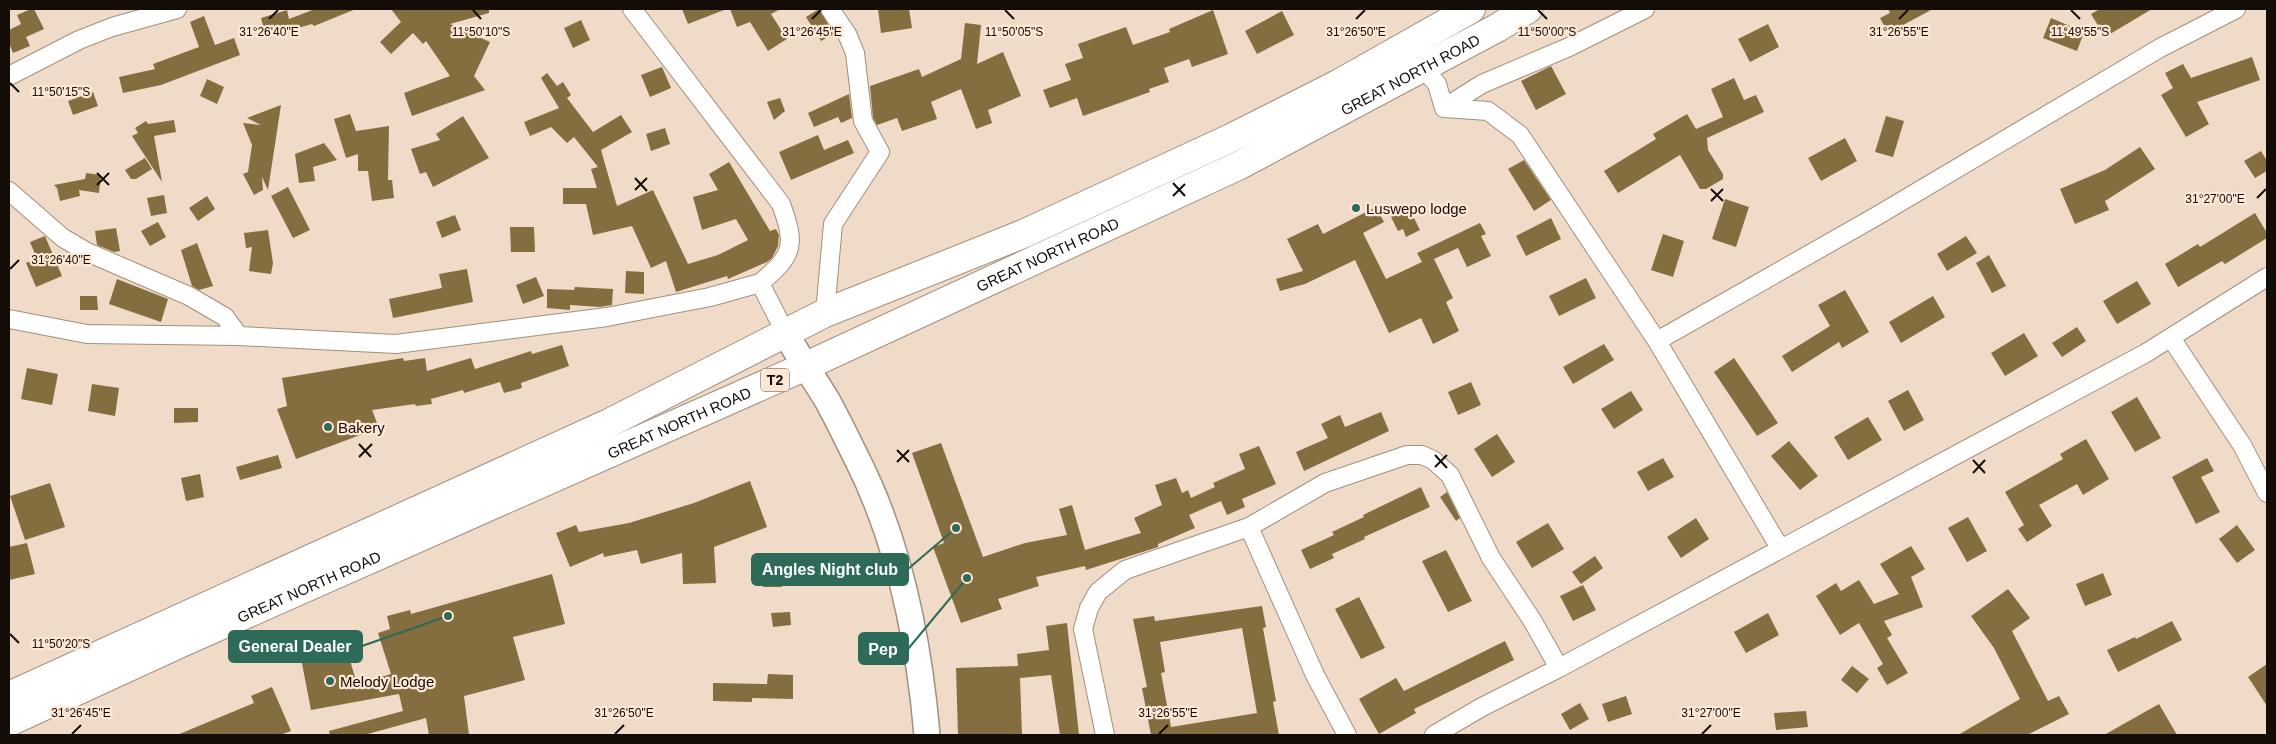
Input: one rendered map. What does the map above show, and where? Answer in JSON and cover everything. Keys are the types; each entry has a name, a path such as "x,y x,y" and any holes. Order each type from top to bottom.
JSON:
{"highway":[{"name":"GREAT NORTH ROAD","path":"9,696 609,423 825,313 1023,234 1232,138 1338,84 1472,9"},
{"name":"GREAT NORTH ROAD","path":"9,722 181,643 804,367 1240,165 1497,28 1528,9"}],"main road":[{"path":"785,332 804,367 826,400 859,463 893,547 912,626 927,735"}],"street":[{"path":"9,76 79,40 112,26 177,9"},
{"path":"9,319 87,334 239,336 396,344 607,317 710,297 760,283 779,267 790,250 789,227 781,204 632,9"},
{"path":"825,313 833,224 880,152 863,121 854,53 847,34 830,9"},
{"path":"1444,108 1482,84 1570,47 1645,9"},
{"path":"1657,341 1875,217 2160,48 2236,9"},
{"path":"1422,67 1437,84 1444,108"},
{"path":"1444,108 1488,111 1520,135 1657,341 1780,548"},
{"path":"9,191 63,238 87,252 189,296 225,317 239,336"},
{"path":"1434,735 1482,707 1559,668 1780,548 1999,433 2171,338 2267,277"},
{"path":"760,283 785,332"},
{"path":"2171,338 2232,430 2267,493"},
{"path":"1105,735 1083,629 1089,608 1098,592 1125,570 1249,527 1325,483 1366,467 1407,455 1422,455 1433,460 1450,475 1491,558 1532,620 1559,668"},
{"path":"1249,527 1315,675 1347,735"}],"building":[{"path":"34,9 44,29 26,37 30,46 13,53 9,43 9,30 21,24 17,15"},
{"path":"315,9 356,9 314,26 312,24 266,37 261,18 287,10 289,19"},
{"path":"391,9 489,9 489,13 450,24 490,42 474,76 485,90 412,116 404,93 450,76 426,41 423,44 413,33 391,54 380,42 401,22"},
{"path":"682,9 724,9 724,10 688,24"},
{"path":"730,9 781,9 771,14 787,39 768,51 750,22 737,27"},
{"path":"819,9 834,34 821,41 806,17"},
{"path":"878,9 909,9 912,28 881,33"},
{"path":"1888,9 1933,9 1888,33 1880,18 1890,13"},
{"path":"2100,9 2152,9 2105,37 2091,14"},
{"path":"1213,10 1228,54 1192,67 1189,59 1164,68 1169,82 1149,89 1150,92 1083,116 1077,98 1050,108 1043,90 1071,80 1065,64 1083,58 1078,44 1126,27 1133,45 1170,32 1169,29"},
{"path":"1282,11 1294,35 1257,54 1245,31"},
{"path":"204,16 215,45 234,38 240,55 161,85 123,93 119,77 155,69 153,64 199,47 190,22"},
{"path":"2051,18 2084,32 2077,51 2043,38"},
{"path":"581,20 590,40 573,48 564,28"},
{"path":"965,23 981,25 977,64 1003,52 1021,96 988,110 992,123 976,129 961,89 931,102 937,119 902,131 897,118 877,125 873,118 870,86 919,69 922,77 961,59"},
{"path":"1768,24 1779,47 1750,62 1738,39"},
{"path":"2252,57 2260,80 2197,102 2209,124 2186,137 2161,95 2173,88 2165,73 2183,64 2191,78"},
{"path":"1551,66 1566,94 1536,110 1521,81"},
{"path":"662,67 671,88 650,97 641,75"},
{"path":"547,73 557,86 563,82 571,95 567,98 593,132 621,115 632,132 601,150 617,206 653,190 688,264 718,255 748,240 736,219 702,230 693,197 718,190 709,174 729,162 770,231 776,229 779,235 778,246 772,258 728,279 727,276 676,292 666,261 651,268 632,226 593,235 586,204 563,204 563,188 597,188 591,169 598,167 574,137 567,143 551,127 530,136 524,122 559,108 541,78"},
{"path":"1734,78 1744,100 1756,95 1764,112 1707,138 1708,150 1723,174 1723,179 1706,189 1700,189 1680,155 1618,193 1604,171 1656,139 1653,134 1687,114 1696,129 1723,117 1711,89"},
{"path":"207,79 224,87 217,104 200,96"},
{"path":"93,92 98,106 73,115 68,101"},
{"path":"849,94 852,118 841,123 838,117 814,127 808,113"},
{"path":"780,98 785,111 774,120 767,102"},
{"path":"281,105 268,190 262,177 263,190 254,195 243,174 248,172 252,145 243,123 261,125 247,118"},
{"path":"350,114 356,131 389,126 388,180 392,180 394,198 372,201 368,171 358,171 358,154 346,158 334,119"},
{"path":"463,116 489,158 433,187 426,172 420,174 411,149 440,140 436,134"},
{"path":"1886,116 1904,121 1893,157 1875,152"},
{"path":"174,120 176,132 154,136 162,182 132,136 138,133 135,128 146,121 148,124"},
{"path":"665,128 670,144 651,151 646,134"},
{"path":"818,135 824,150 848,140 854,153 791,180 779,152"},
{"path":"1845,138 1857,161 1821,181 1808,158"},
{"path":"324,143 337,160 313,167 315,181 299,183 295,154"},
{"path":"2140,147 2155,169 2105,201 2109,210 2075,224 2060,189 2105,170"},
{"path":"2261,151 2267,161 2267,171 2255,178 2244,161"},
{"path":"145,158 152,169 136,179 131,179 125,170"},
{"path":"1524,160 1551,200 1534,211 1508,169"},
{"path":"86,173 101,175 99,193 79,190 80,196 60,201 57,188 54,185 85,179"},
{"path":"288,187 310,230 293,238 271,196"},
{"path":"164,195 167,213 151,216 147,198"},
{"path":"207,196 215,209 198,221 189,208"},
{"path":"1725,199 1749,207 1736,247 1712,239"},
{"path":"1376,207 1384,222 1363,233 1386,279 1422,262 1417,253 1480,223 1486,234 1481,236 1491,256 1467,267 1458,248 1434,259 1453,298 1446,302 1459,331 1433,344 1421,318 1389,333 1355,260 1305,284 1280,291 1276,279 1303,271 1287,239 1318,224 1323,234"},
{"path":"1409,208 1420,230 1406,237 1403,229 1398,231 1391,217"},
{"path":"2255,213 2267,233 2267,238 2225,264 2222,261 2178,287 2165,264 2198,244 2200,247"},
{"path":"455,215 461,230 442,238 436,222"},
{"path":"1551,218 1561,239 1526,256 1516,236"},
{"path":"158,222 166,237 150,246 141,231"},
{"path":"510,227 534,227 535,252 511,252"},
{"path":"116,228 120,251 114,252 97,245 95,231"},
{"path":"268,230 273,263 271,274 249,271 252,247 246,248 244,233"},
{"path":"1663,234 1684,241 1673,277 1651,270"},
{"path":"45,236 62,276 36,287 26,263 37,259 30,242"},
{"path":"1966,236 1977,253 1947,271 1937,254"},
{"path":"197,243 213,286 199,290 192,286 181,250"},
{"path":"1989,255 2006,286 1992,293 1976,263"},
{"path":"467,269 473,302 393,318 389,299 442,288 439,274"},
{"path":"626,271 644,272 644,294 625,293"},
{"path":"536,277 544,296 523,304 516,285"},
{"path":"1586,278 1596,298 1559,316 1549,296"},
{"path":"117,279 168,299 161,322 109,304"},
{"path":"2137,281 2151,304 2117,324 2103,301"},
{"path":"575,287 613,289 612,305 600,307 570,305 570,310 547,308 547,289 574,290"},
{"path":"1845,290 1869,332 1842,348 1839,342 1792,372 1782,356 1830,326 1818,305"},
{"path":"80,296 97,296 98,310 80,310"},
{"path":"1933,296 1945,317 1901,343 1889,322"},
{"path":"2077,327 2086,341 2062,357 2052,343"},
{"path":"2024,333 2038,356 2005,376 1991,353"},
{"path":"1604,344 1614,360 1573,384 1563,367"},
{"path":"562,345 569,366 521,383 522,388 504,393 500,382 464,393 463,390 431,399 432,404 416,406 415,404 372,410 379,428 296,459 277,409 287,406 282,378 403,358 404,361 425,358 427,371 471,358 475,369 531,351 532,354"},
{"path":"1734,358 1778,423 1757,436 1714,372"},
{"path":"27,368 58,374 52,405 21,399"},
{"path":"1471,382 1481,405 1458,415 1448,392"},
{"path":"92,384 119,388 115,416 88,411"},
{"path":"1908,390 1924,420 1904,431 1888,401"},
{"path":"1631,391 1643,410 1614,429 1601,409"},
{"path":"2137,397 2161,438 2135,452 2111,412"},
{"path":"174,408 198,408 198,422 174,423"},
{"path":"1381,412 1389,431 1304,471 1296,452 1328,438 1321,424 1340,415 1345,427"},
{"path":"1868,417 1882,440 1848,460 1834,437"},
{"path":"1497,434 1515,462 1492,477 1474,449"},
{"path":"2086,439 2109,479 2083,495 2077,484 2039,505 2052,526 2027,542 2018,529 2024,525 2005,492 2063,459 2060,454"},
{"path":"1789,441 1818,476 1800,490 1771,456"},
{"path":"941,443 983,557 1025,543 1067,535 1059,509 1072,505 1085,550 1141,533 1134,518 1162,505 1155,485 1176,478 1182,493 1188,490 1191,498 1215,487 1213,483 1245,469 1239,454 1259,446 1276,484 1242,499 1245,507 1227,515 1221,501 1189,515 1195,528 1158,544 1158,547 1086,570 1085,566 1036,577 1039,586 998,599 1002,609 961,623 933,547 944,543 912,453"},
{"path":"278,455 282,468 240,480 236,467"},
{"path":"1663,458 1674,477 1648,491 1637,472"},
{"path":"2207,458 2214,471 2201,477 2220,512 2196,524 2172,477"},
{"path":"200,474 204,497 186,501 181,478"},
{"path":"750,481 767,527 714,547 716,583 683,584 682,553 641,564 637,550 604,557 603,553 570,567 556,533 576,525 579,532 629,523 694,503"},
{"path":"50,483 65,527 25,540 10,496"},
{"path":"1421,487 1430,507 1364,537 1365,539 1332,554 1334,558 1310,569 1301,550 1334,535 1332,532 1364,517 1363,515"},
{"path":"1447,492 1460,518 1456,521 1440,497"},
{"path":"1968,517 1987,551 1967,562 1948,528"},
{"path":"1696,518 1709,539 1681,558 1667,537"},
{"path":"1548,523 1564,549 1532,568 1516,542"},
{"path":"2237,525 2255,550 2237,563 2219,539"},
{"path":"27,543 35,574 9,580 9,547"},
{"path":"1911,546 1925,569 1911,577 1923,607 1884,621 1892,635 1887,638 1908,673 1887,685 1877,668 1883,664 1859,623 1840,635 1816,596 1836,583 1841,591 1859,580 1874,604 1899,594 1880,564"},
{"path":"1446,550 1472,601 1448,612 1422,561"},
{"path":"1595,556 1603,568 1581,584 1572,572"},
{"path":"763,568 782,568 782,587 763,587"},
{"path":"2103,573 2112,595 2085,606 2076,584"},
{"path":"552,574 565,624 513,637 525,680 464,696 469,735 429,735 426,718 364,735 330,735 329,731 403,711 399,694 311,710 299,648 325,643 326,648 345,643 357,684 391,674 378,633 390,629 387,616 410,610 411,614"},
{"path":"1583,585 1596,610 1573,621 1560,596"},
{"path":"2008,589 2030,618 2012,631 2048,701 2059,696 2069,714 2027,735 1958,735 2020,699 1994,648 1971,616"},
{"path":"1359,597 1385,648 1361,659 1335,609"},
{"path":"1262,606 1266,627 1263,628 1276,701 1273,702 1279,735 1151,735 1142,688 1147,687 1133,619 1154,616 1155,621","holes":["1242,628 1257,713 1171,727 1161,673 1165,672 1160,642"]},
{"path":"790,612 791,625 773,627 771,613"},
{"path":"1768,613 1779,635 1746,653 1734,632"},
{"path":"2172,621 2182,640 2118,672 2107,650 2135,637 2136,639"},
{"path":"1067,623 1079,735 1060,735 1051,675 1020,678 1022,735 958,735 956,668 1018,666 1017,654 1049,650 1046,626"},
{"path":"1505,641 1514,660 1414,709 1416,713 1379,734 1359,699 1396,678 1404,691"},
{"path":"2267,664 2267,706 2248,677"},
{"path":"1852,666 1869,679 1857,693 1841,680"},
{"path":"768,674 793,675 793,699 752,698 752,702 713,701 713,683 767,684"},
{"path":"272,687 291,731 280,735 177,735 254,703 251,696"},
{"path":"1626,696 1632,714 1608,722 1602,704"},
{"path":"1580,703 1589,719 1570,730 1561,714"},
{"path":"2159,704 2177,735 2104,735"},
{"path":"1806,711 1808,727 1776,730 1774,713"}],"place":[{"name":"Luswepo lodge","path":"1356,208"},
{"name":"Bakery","path":"328,427"},
{"name":"Angles Night club","path":"956,528"},
{"name":"Pep","path":"967,578"},
{"name":"General Dealer","path":"448,616"},
{"name":"Melody Lodge","path":"330,681"}]}
